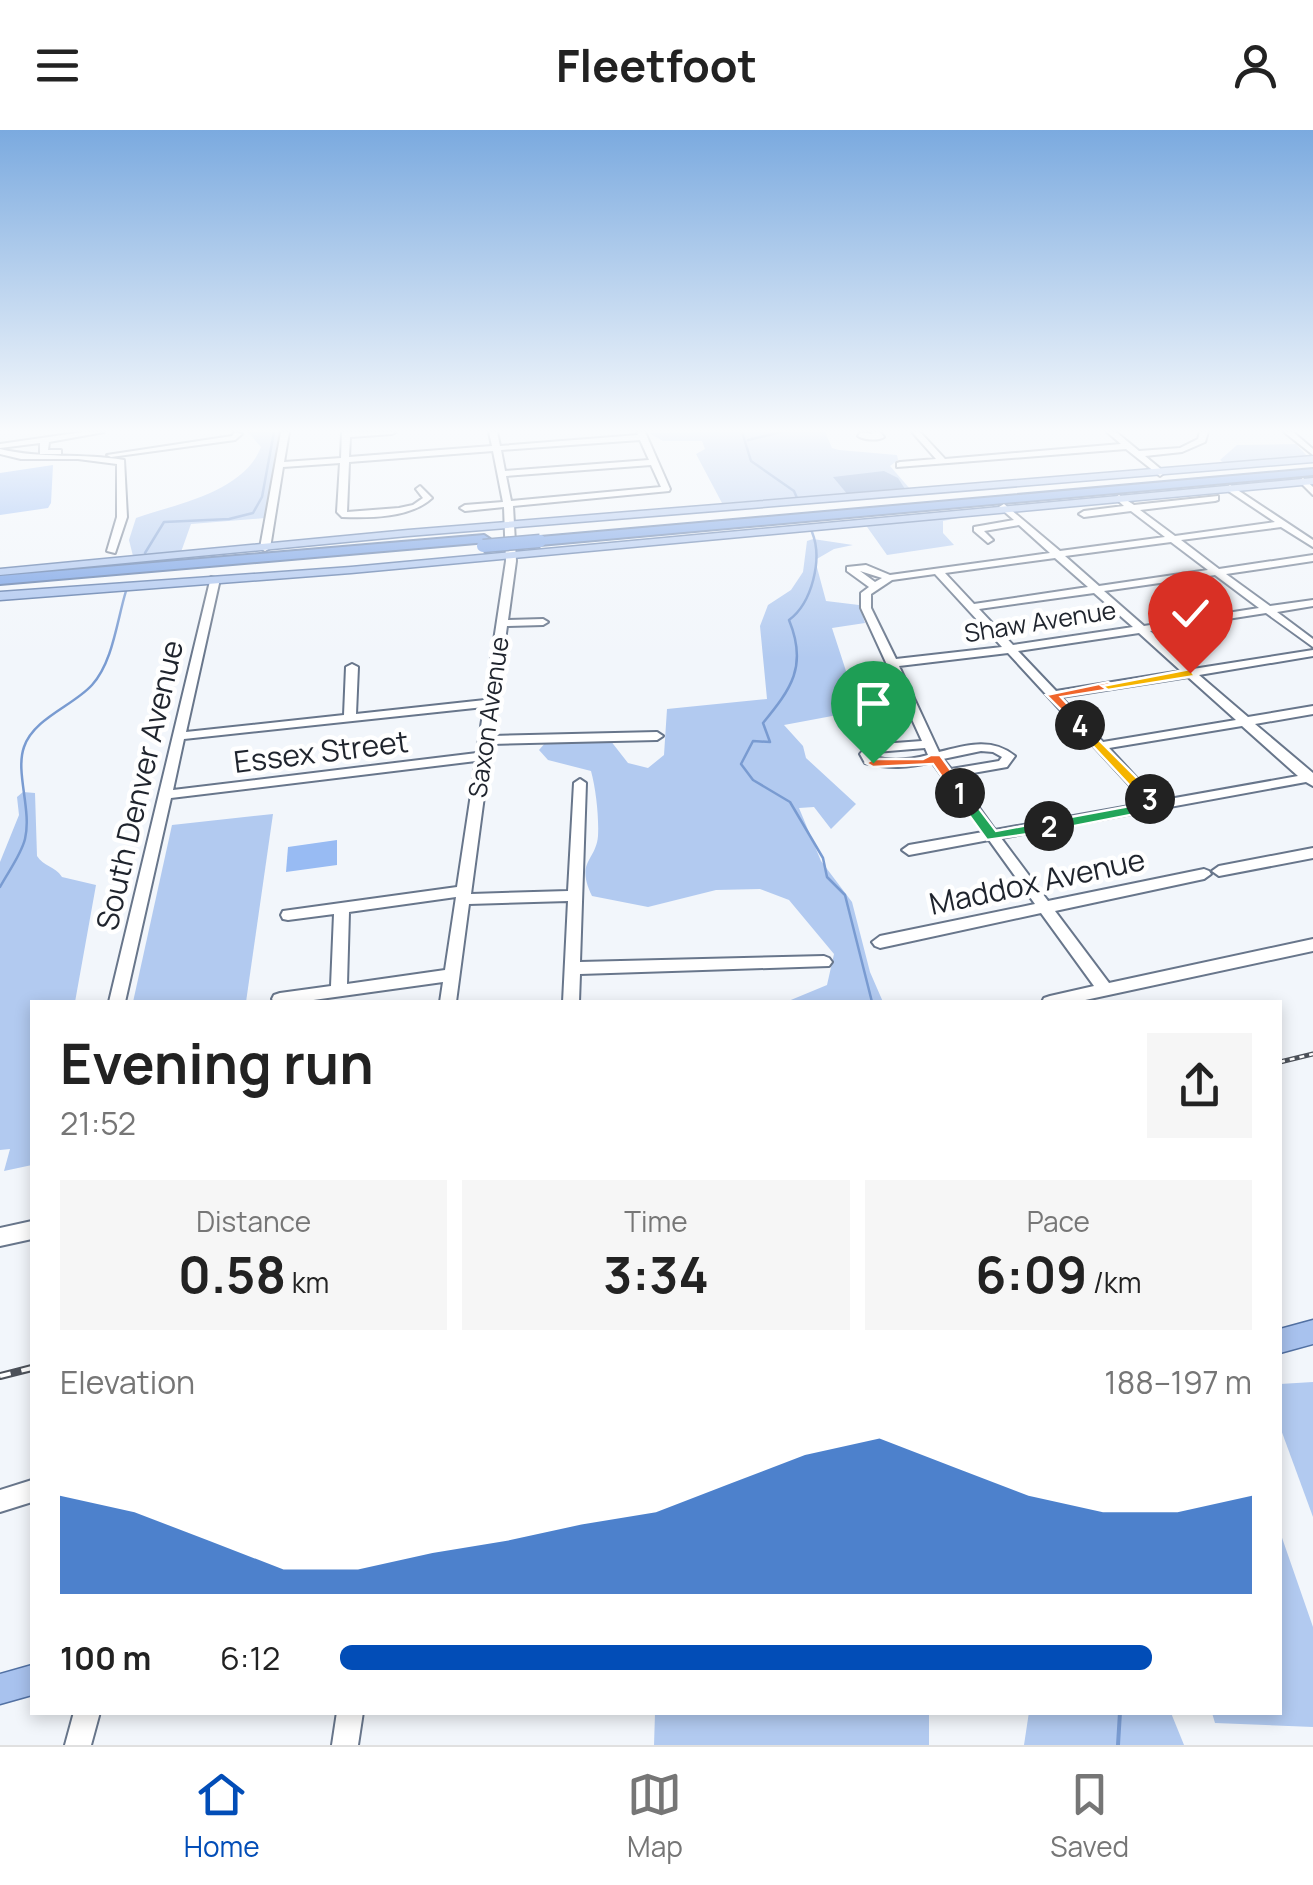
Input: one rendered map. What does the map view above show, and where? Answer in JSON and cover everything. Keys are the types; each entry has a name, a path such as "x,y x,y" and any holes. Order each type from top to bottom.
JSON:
{"highway":[{"path":"0,584 136,568 484,542 855,507"},
{"path":"540,537 905,507"}],"main road":[{"path":"80,566 136,568 264,548 721,507"},
{"path":"0,584 214,579 511,556 1000,507"},
{"path":"0,584 80,566 112,551 136,568"},
{"path":"1282,1341 1313,1332"},
{"path":"0,1689 30,1681"}],"street":[{"path":"112,551 122,507"},
{"path":"264,548 272,507"},
{"path":"342,507 345,515 413,507"},
{"path":"464,508 469,507"},
{"name":"Saxon Avenue","path":"448,1000 511,556 509,507"},
{"path":"1004,507 1311,779"},
{"path":"1084,514 1135,507"},
{"path":"1258,507 1313,544"},
{"path":"1131,508 1313,644"},
{"path":"988,540 977,528 1020,522"},
{"path":"1105,990 936,758 864,600 874,586 888,578 1282,524"},
{"path":"972,608 1313,558"},
{"path":"874,586 850,569 866,568 888,578"},
{"path":"937,570 1156,806"},
{"name":"South Denver Avenue","path":"117,1000 214,579"},
{"name":"Shaw Avenue","path":"892,663 1313,603"},
{"path":"501,624 543,622"},
{"path":"1052,695 1313,653"},
{"path":"350,716 352,667"},
{"path":"180,736 490,703"},
{"path":"1100,746 1313,710"},
{"path":"485,740 658,736"},
{"path":"928,744 872,748 866,754 869,760 881,765 925,763 956,750 984,747 1002,749 1009,756 1003,764 946,774"},
{"name":"Essex Street","path":"165,795 482,756"},
{"path":"909,850 1311,779"},
{"path":"571,1000 580,783"},
{"name":"Maddox Avenue","path":"880,942 1313,853"},
{"path":"288,915 463,895 575,896"},
{"path":"339,992 342,908"},
{"path":"1059,1000 1313,945"},
{"path":"572,968 824,962"},
{"path":"280,999 452,975"},
{"path":"0,1237 30,1230"},
{"path":"0,1501 30,1492"},
{"path":"78,1745 87,1715"},
{"path":"345,1745 350,1715"}],"shaded area":[{"path":"169,507 267,507 265,518 191,524 181,552 133,556 129,540 136,518"},
{"path":"973,515 943,521 943,533 954,545 887,555 865,524"},
{"path":"807,541 853,545 834,549 815,560 826,601 859,605 865,623 832,628 859,711 784,725 803,746 806,758 856,804 831,829 814,807 799,808 821,861 852,902 870,972 882,1000 791,1000 827,985 834,954 789,900 760,889 716,890 648,907 592,896 585,875 598,828 591,771 548,760 539,750 546,742 610,740 628,763 648,768 664,755 667,709 767,699 760,626 768,605 791,590 803,572"},
{"path":"23,792 35,793 37,856 62,877 96,885 75,1000 30,1000 30,1165 4,1171 10,1149 0,1150 0,862 19,815 17,797"},
{"path":"273,814 246,1000 133,1000 172,825"},
{"path":"1313,1382 1313,1517 1282,1432 1282,1384"},
{"path":"1282,1538 1313,1627 1313,1727 1215,1723 1213,1715 1282,1715"},
{"path":"655,1715 929,1715 929,1745 654,1745"},
{"path":"1029,1715 1172,1715 1184,1745 1024,1745"}],"building":[{"path":"0,507 48,507 48,508 0,515"},
{"path":"337,840 337,865 286,872 288,847"}],"waterway":[{"path":"145,553 164,522 229,519 253,513 256,507"},
{"path":"812,532 816,555 813,580 804,603 789,620 797,651 794,676 763,723 770,742 753,741 741,764 753,780 790,802 823,858 827,877 845,895 871,1000"},
{"path":"0,887 27,828 21,768 24,747 36,728 84,693 99,676 110,653 126,591"},
{"path":"1118,1745 1120,1715"}],"railway":[{"path":"1282,1062 1313,1054"},
{"path":"0,1376 30,1368"}],"route":[{"path":"873,763 925,763 936,758 992,837 1156,806 1052,695 1190,673"}]}
